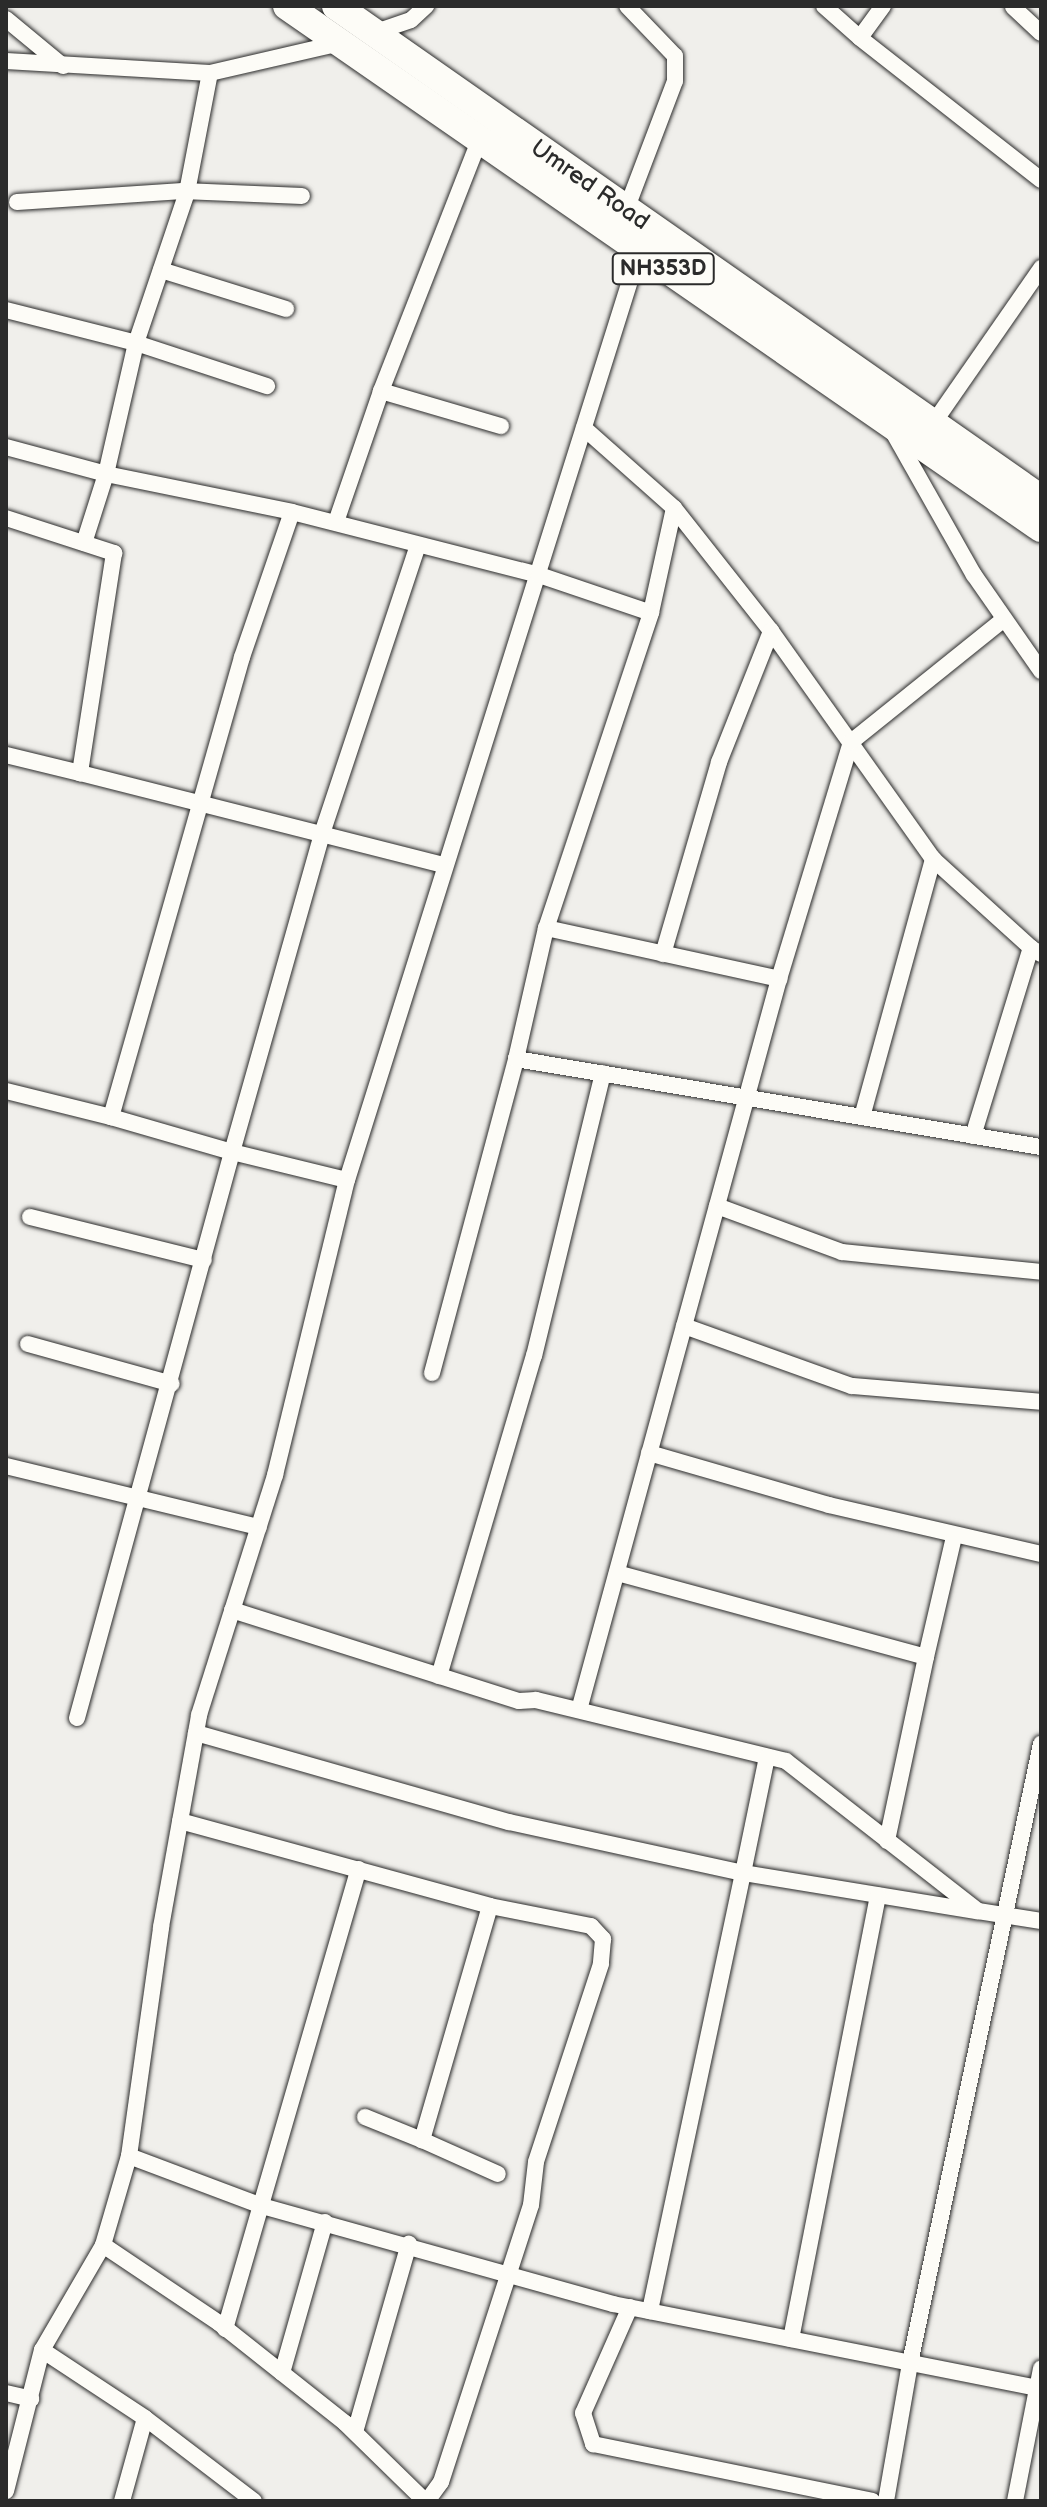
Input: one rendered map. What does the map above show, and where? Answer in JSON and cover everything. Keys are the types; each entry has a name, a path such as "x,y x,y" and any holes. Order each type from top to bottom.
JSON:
{"highway":[{"name":"NH353D","path":"287,6 639,252 927,432 1041,499"},
{"name":"Umred Road","path":"336,6 626,210 888,406"},
{"name":"NH353D","path":"927,432 1041,528"}],"street":[{"path":"6,61 210,73 373,33 411,20 426,6"},
{"path":"626,210 675,81 675,56 627,6"},
{"path":"824,6 860,38 1041,180"},
{"path":"860,38 883,6"},
{"path":"1012,6 1041,33"},
{"path":"6,19 63,66"},
{"path":"84,543 106,474 136,343 187,192 210,73"},
{"path":"336,522 381,391 480,139"},
{"path":"17,202 187,192 302,196"},
{"path":"6,2491 42,2350 103,2245 129,2156 196,1733 259,1527 347,1180 443,865 539,575 639,252"},
{"path":"927,432 1041,268"},
{"path":"161,270 286,309"},
{"path":"6,310 136,343 267,386"},
{"path":"381,391 501,426"},
{"path":"888,406 974,575 1041,671"},
{"path":"584,428 674,508 771,631 933,859 1036,951 973,1136"},
{"path":"6,447 106,474 336,522 539,575 651,613"},
{"path":"432,1373 516,1059 546,928 651,613 674,508"},
{"path":"111,1117 203,804 242,657 292,512"},
{"path":"6,518 114,553 80,773"},
{"path":"77,1718 322,834 418,545"},
{"path":"579,1710 779,979 851,742 1004,619"},
{"path":"663,954 719,762 771,631"},
{"path":"6,755 443,865"},
{"path":"862,1117 933,859"},
{"path":"546,928 779,979"},
{"path":"516,1059 1041,1147"},
{"path":"439,1676 534,1356 603,1073"},
{"path":"6,1091 347,1180"},
{"path":"717,1206 842,1252 1041,1272"},
{"path":"30,1217 204,1260"},
{"path":"684,1326 852,1386 1041,1402"},
{"path":"28,1344 172,1384"},
{"path":"649,1453 954,1537 1041,1554"},
{"path":"6,1466 259,1527"},
{"path":"887,1841 954,1537"},
{"path":"617,1573 926,1657"},
{"path":"232,1610 519,1701 579,1710 786,1761 978,1911"},
{"path":"196,1733 509,1822 743,1873 1041,1921"},
{"path":"886,2501 910,2363 1041,1744"},
{"path":"650,2311 767,1757"},
{"path":"103,2245 225,2329 282,2373 355,2432 426,2501 441,2482 531,2205 536,2162 601,1964 603,1939 591,1926 490,1906 180,1821"},
{"path":"225,2329 359,1869"},
{"path":"791,2339 878,1895"},
{"path":"422,2140 490,1906"},
{"path":"365,2117 498,2174"},
{"path":"129,2156 262,2206 630,2307 1039,2389"},
{"path":"282,2373 325,2222"},
{"path":"355,2432 409,2244"},
{"path":"630,2307 583,2413 593,2444 872,2501"},
{"path":"42,2350 145,2418 235,2494 254,2501"},
{"path":"1015,2501 1041,2369"},
{"path":"6,2393 31,2399"},
{"path":"122,2501 145,2418"}]}
